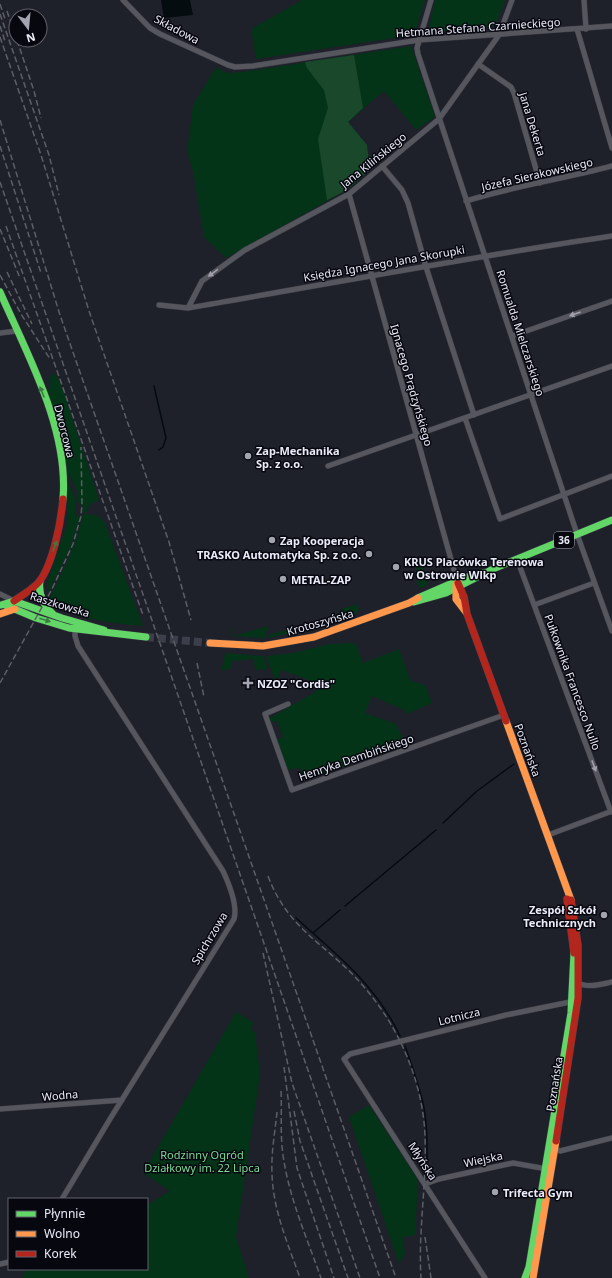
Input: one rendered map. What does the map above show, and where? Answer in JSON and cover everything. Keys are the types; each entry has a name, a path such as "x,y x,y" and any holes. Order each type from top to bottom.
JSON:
{"main road":[{"name":"Dworcowa","path":"0,292 50,410 58,438 63,467 64,506 61,530 40,581 38,590 41,600 56,616"},
{"name":"Krotoszyńska","path":"210,644 252,646 296,642 337,630 409,603 424,594 457,585 612,520"},
{"path":"15,609 0,614 2,604 14,601 40,581"},
{"name":"Poznańska","path":"457,585 456,599 467,614 548,834 567,894 574,948 575,1001"},
{"name":"Raszkowska","path":"14,601 56,616 75,626"},
{"name":"Raszkowska","path":"2,604 75,626 146,637"},
{"name":"Poznańska","path":"533,1278 575,1001 580,984 577,932 573,905 567,894"},
{"name":"Poznańska","path":"525,1278 529,1267 549,1168"}],"street":[{"name":"Składowa","path":"123,0 150,28 228,65"},
{"name":"Romualda Mielczarskiego","path":"431,0 417,48 418,54 577,534 612,631"},
{"name":"Jana Kilińskiego","path":"188,308 202,281 245,250 350,194 439,119 499,35 512,0"},
{"path":"584,0 586,29"},
{"name":"Hetmana Stefana Czarnieckiego","path":"228,65 235,67 253,66 419,40 612,26"},
{"path":"578,29 612,148"},
{"name":"Jana Dekerta","path":"478,64 510,87 514,93 540,182"},
{"path":"382,166 402,190 405,197 474,415"},
{"name":"Józefa Sierakowskiego","path":"466,201 503,190 612,166"},
{"name":"Ignacego Prądzyńskiego","path":"350,194 452,562 457,585"},
{"name":"Księdza Ignacego Jana Skorupki","path":"159,305 188,308 426,267 485,255 612,236"},
{"path":"512,336 612,300"},
{"path":"0,333 16,331"},
{"path":"328,466 612,366"},
{"path":"465,418 500,519 612,476"},
{"name":"Pułkownika Francesco Nullo","path":"517,559 611,812"},
{"path":"534,604 594,583"},
{"name":"Raszkowska","path":"0,594 14,601"},
{"name":"Spichrzowa","path":"63,1198 234,919 235,914 223,871 78,646 75,636 75,626"},
{"name":"Henryka Dembińskiego","path":"288,704 265,714 292,790 504,715"},
{"path":"548,834 611,812"},
{"path":"574,979 580,984 612,982"},
{"name":"Lotnicza","path":"347,1057 350,1054 506,1015 575,1001"},
{"name":"Młyńska","path":"347,1057 344,1059 485,1278"},
{"name":"Wodna","path":"0,1109 122,1100"},
{"path":"552,1148 560,1151 612,1138"},
{"name":"Wiejska","path":"425,1184 439,1179 513,1163 549,1168"}],"green space":[{"path":"302,0 425,0 414,35 256,59 251,29"},
{"path":"435,0 505,0 495,26 428,33"},
{"path":"411,46 435,117 416,130 384,91 348,122 367,145 370,170 345,191 226,258 204,237 193,171 187,152 193,105 216,67 227,73 242,72"},
{"path":"354,55 363,108 348,122 367,145 370,170 345,191 327,200 318,139 328,108 324,90 307,68 305,62"},
{"path":"55,373 63,390 99,500 89,505 87,512 82,512 83,507 78,502 77,491 68,472 62,435 47,390 50,388 50,377"},
{"path":"68,484 76,498 75,515 80,517 70,549 47,595 47,583 67,525"},
{"path":"83,513 98,516 105,523 143,626 93,620 68,612 48,601 73,547"},
{"path":"421,560 428,585 420,588 417,583 419,579 415,564 413,563"},
{"path":"357,604 359,610 355,614 338,622 334,615 341,613 341,609"},
{"path":"316,619 319,627 268,638 268,635 316,622"},
{"path":"230,626 233,636 268,626 269,630 265,631 265,638 231,636"},
{"path":"329,644 356,644 363,663 399,649 411,681 425,685 432,703 407,714 404,710 372,696 365,713 396,724 406,746 306,779 300,768 286,770 275,740 283,737 277,721 269,723 268,719 315,692 317,683 281,670 276,683 266,656 293,653"},
{"path":"225,653 263,656 268,669 255,670 254,659 232,661 232,668 221,671"},
{"name":"Rodzinny Ogród Działkowy im. 22 Lipca","path":"236,1012 254,1023 251,1028 255,1033 260,1074 236,1237 249,1278 22,1278 26,1270 148,1270 148,1204 170,1191 143,1173"},
{"path":"369,1105 418,1180 415,1235 403,1237 405,1254 399,1264 349,1117"}],"shaded area":[{"path":"161,0 190,0 193,15 164,18"}],"waterway":[{"path":"154,386 166,438 163,447 159,450"},
{"path":"443,823 477,791 514,764"},
{"path":"345,906 436,830"},
{"path":"313,933 340,910"},
{"path":"296,918 341,958 367,986 379,1001 400,1036"},
{"path":"405,1046 418,1084 424,1108 427,1132 427,1172"}],"tunnel":[{"path":"146,637 210,643"}],"railway":[{"path":"0,4 5,19"},
{"path":"0,14 49,155 59,195"},
{"path":"0,26 5,41"},
{"path":"0,37 41,155 89,311 169,542 191,620"},
{"path":"20,48 41,118"},
{"path":"0,120 60,315 396,1278"},
{"path":"0,146 41,273"},
{"path":"0,182 380,1278"},
{"path":"6,226 143,615"},
{"path":"0,229 20,278"},
{"path":"7,272 32,324"},
{"path":"0,275 21,314 50,359"},
{"path":"0,683 52,589 73,544 81,516 82,504 81,447"},
{"path":"197,663 204,697"},
{"path":"268,876 277,895 298,925 351,972 377,1003 398,1037 407,1056 420,1096 425,1136 425,1171 420,1260 421,1278"},
{"path":"263,953 292,1083 360,1278"},
{"path":"284,1067 297,1168 334,1278"},
{"path":"281,1091 282,1139 286,1171 299,1218 321,1278"},
{"path":"294,1111 300,1141 348,1278"},
{"path":"277,1112 272,1158 273,1187 278,1214 300,1278"},
{"path":"425,1237 431,1278"}],"traffic: fast":[{"path":"0,292 44,392 53,419 63,473 63,499"},
{"path":"414,602 446,593 495,568 612,520"},
{"path":"418,598 464,578 488,572"},
{"path":"40,581 42,599 46,607 53,614"},
{"path":"1,605 14,601 62,618 104,630"},
{"path":"5,605 36,618 69,628 146,637"},
{"path":"525,1278 529,1267 571,1013 574,953"}],"traffic: slow":[{"path":"456,584 456,599 466,612"},
{"path":"210,643 263,646 314,637 409,603 418,598"},
{"path":"0,614 15,609"},
{"path":"506,721 571,900"},
{"path":"533,1278 556,1141"}],"traffic: jam":[{"path":"14,601 36,585 44,574 56,542 63,499"},
{"path":"458,583 464,597 467,614 506,721"},
{"path":"567,899 574,953"},
{"path":"556,1141 578,998 578,945 571,900"}],"place":[{"name":"Zap-Mechanika Sp. z o.o.","path":"248,456"},
{"name":"Zap Kooperacja","path":"272,540"},
{"name":"TRASKO Automatyka Sp. z o.o.","path":"369,554"},
{"name":"KRUS Placówka Terenowa w Ostrowie Wlkp","path":"396,567"},
{"name":"METAL-ZAP","path":"283,579"},
{"name":"NZOZ \"Cordis\"","path":"248,683"},
{"name":"Zespół Szkół Technicznych","path":"604,915"},
{"name":"Trifecta Gym","path":"495,1192"}]}
